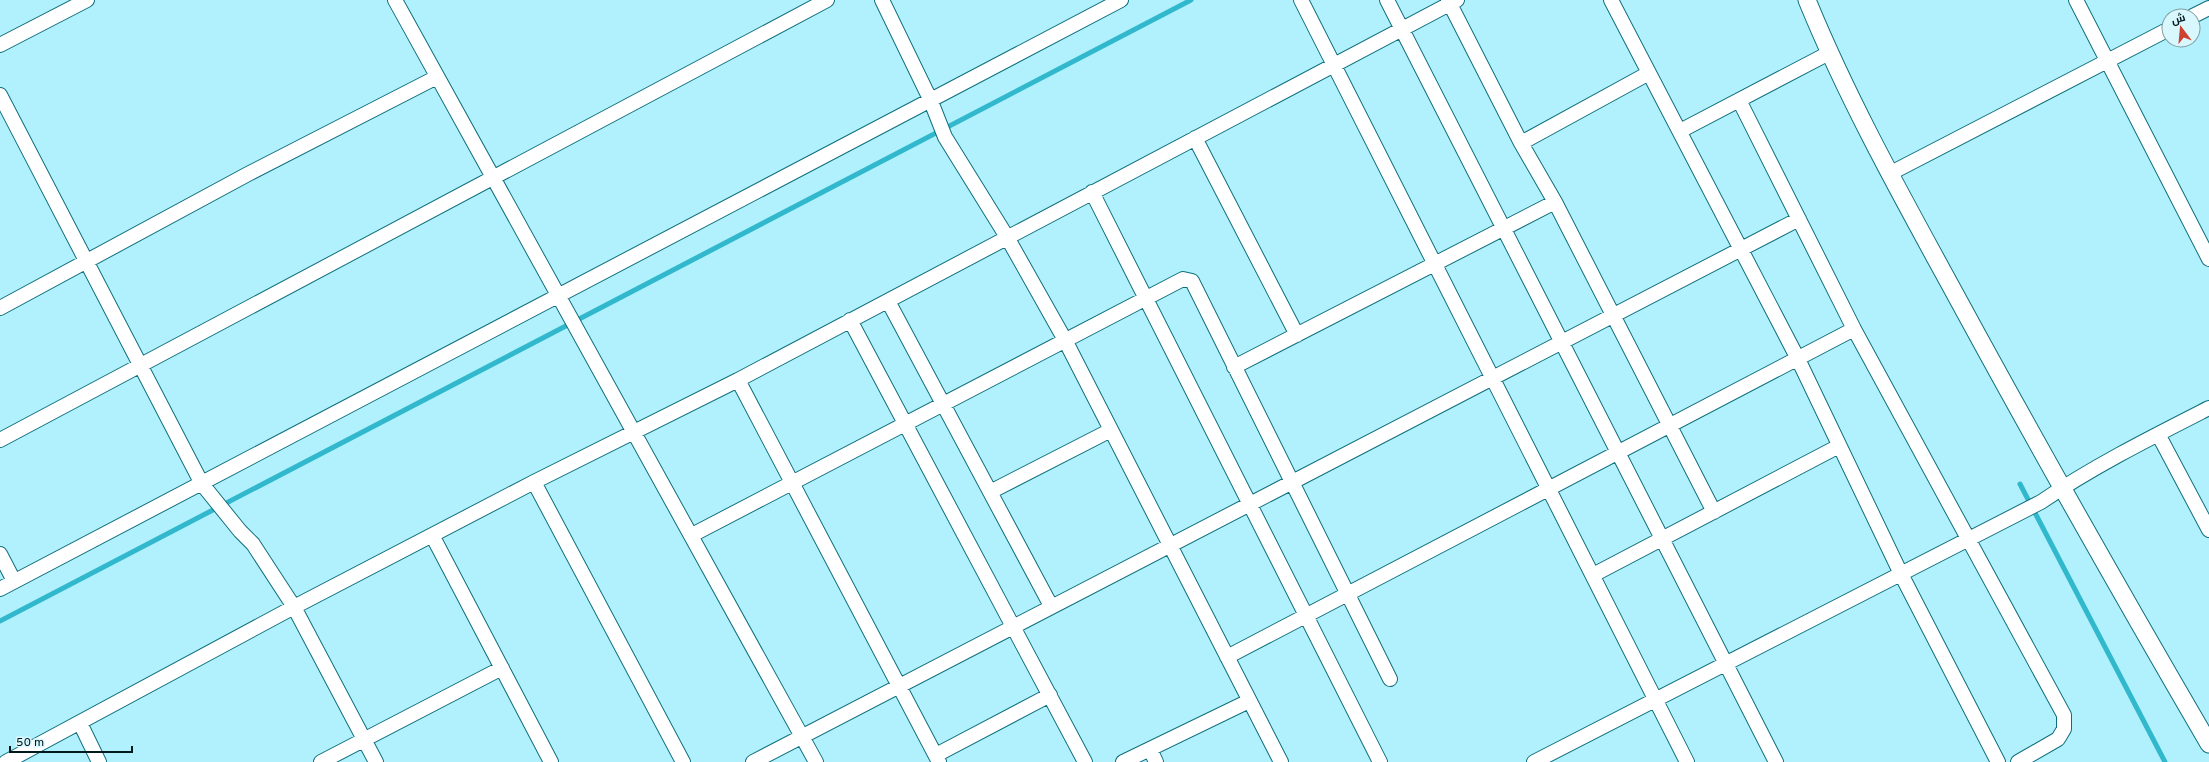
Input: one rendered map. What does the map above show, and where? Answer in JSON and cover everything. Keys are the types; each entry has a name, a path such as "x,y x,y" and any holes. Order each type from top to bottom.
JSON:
{"street":[{"path":"0,45 87,0"},
{"path":"395,0 692,535 816,762"},
{"path":"0,440 493,176 827,0"},
{"path":"882,0 930,99 945,137 1006,237 1065,340 1281,762"},
{"path":"0,589 202,484 930,99 1121,0"},
{"path":"1301,0 1688,762"},
{"path":"1387,0 1776,762"},
{"path":"1611,0 1798,359 1901,574 1998,762"},
{"path":"1807,0 1829,52 1889,174 2061,488 2209,744"},
{"path":"2076,0 2209,259"},
{"path":"6,762 294,607 534,482 738,380 1452,1 1521,143 1556,202 1613,317 1714,512"},
{"path":"1889,174 2161,33"},
{"path":"1680,132 1829,52"},
{"path":"1521,143 1649,73"},
{"path":"0,308 248,174 437,77"},
{"path":"0,95 202,484 252,544 294,607 376,762"},
{"path":"1739,100 1854,329 2064,715 2064,729 2058,739 2018,762"},
{"path":"1195,138 1297,334"},
{"path":"1092,192 1380,762"},
{"path":"1234,367 1556,202"},
{"path":"753,762 1051,606 1742,251 1799,219"},
{"path":"692,535 1182,279 1192,281 1390,679"},
{"path":"888,301 1051,606"},
{"path":"850,320 1085,762"},
{"path":"1227,657 1854,329"},
{"path":"738,380 900,685 937,758 1050,695"},
{"path":"1534,762 2041,502 2061,488 2158,434 2209,408"},
{"path":"990,492 1110,430"},
{"path":"2158,434 2209,530"},
{"path":"1593,575 1839,446"},
{"path":"534,482 683,762"},
{"path":"432,535 550,762"},
{"path":"0,554 14,581"},
{"path":"321,762 502,668"},
{"path":"1123,762 1249,701"},
{"path":"80,723 99,762"},
{"path":"1150,749 1156,762"}],"waterway":[{"path":"0,621 1191,0"},
{"path":"2020,484 2165,762"}]}
